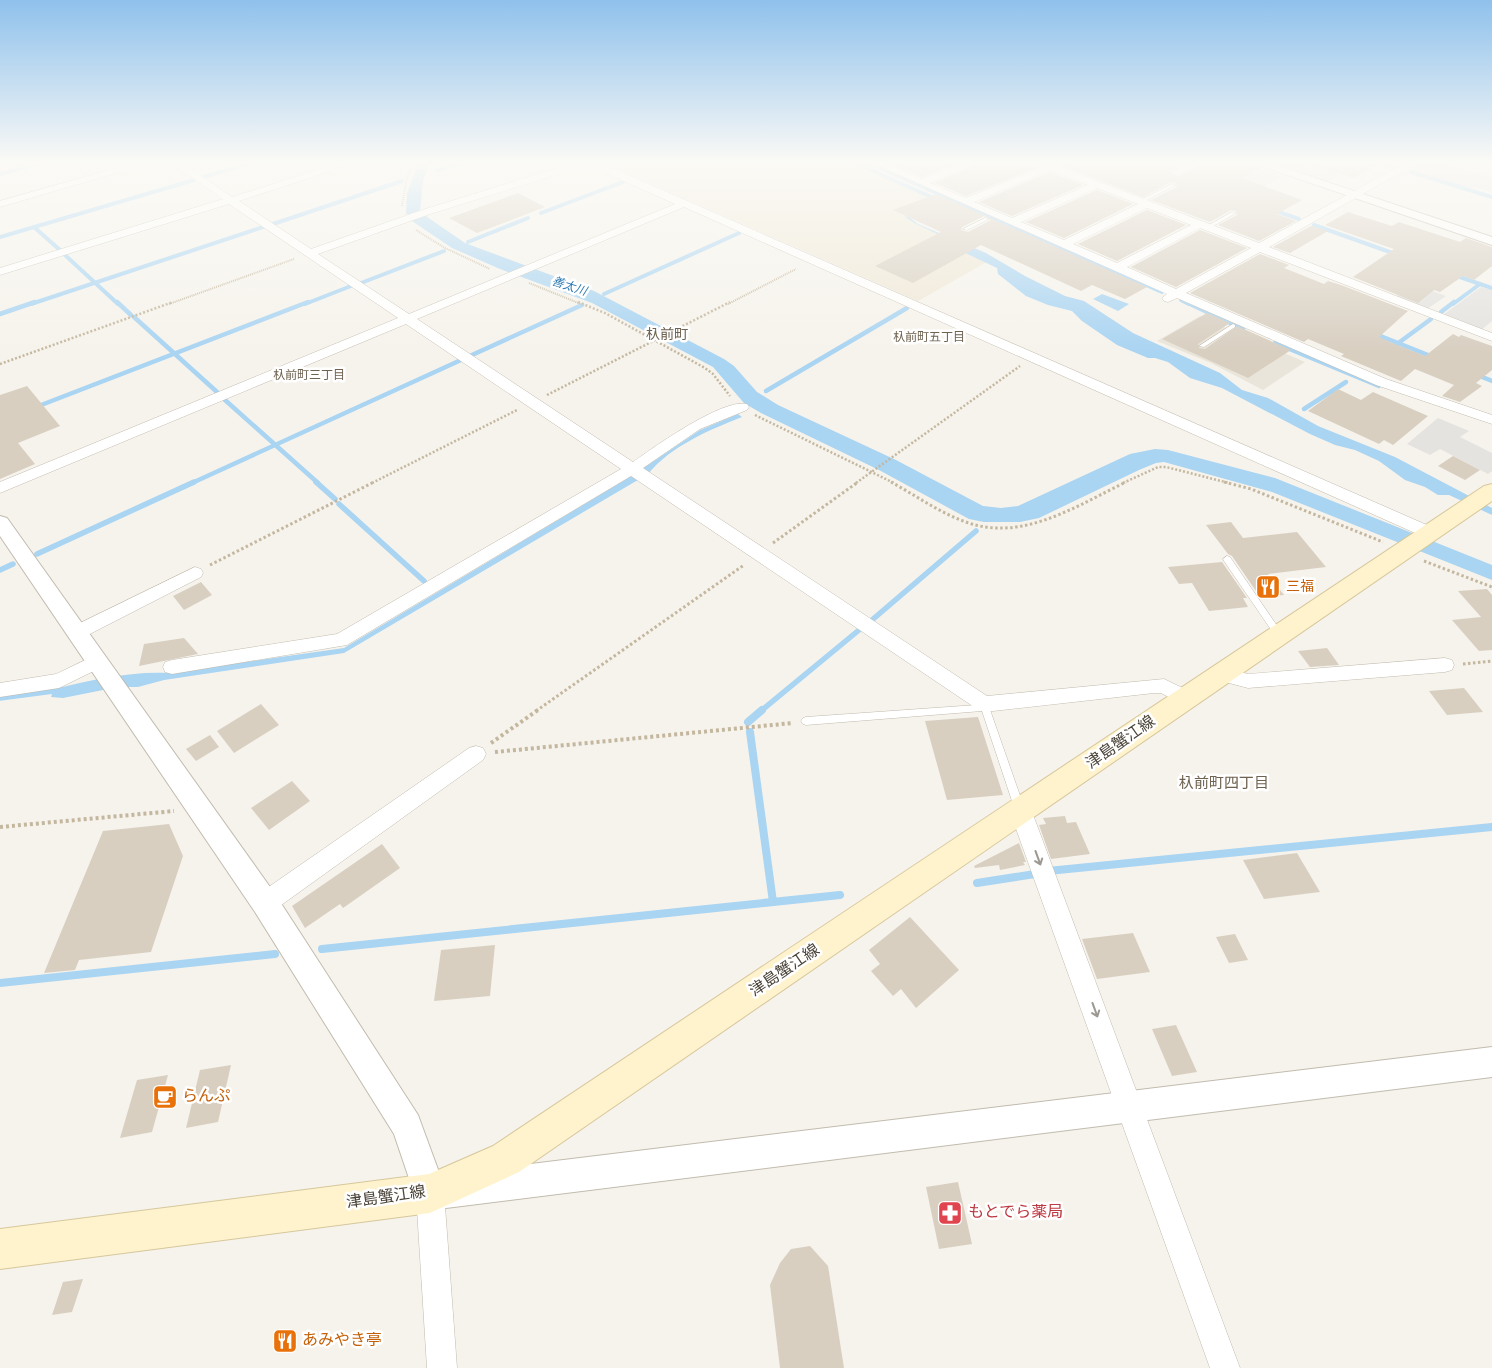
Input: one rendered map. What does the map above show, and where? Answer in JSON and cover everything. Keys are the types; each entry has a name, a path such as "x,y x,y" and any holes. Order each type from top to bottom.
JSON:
{"main road":[{"name":"津島蟹江線","path":"0,1249 430,1193 506,1159 1481,499"}],"street":[{"path":"0,272 153,225"},
{"path":"267,225 984,704 1154,686 1164,686 1186,698"},
{"path":"310,253 390,225"},
{"path":"0,488 632,225"},
{"path":"730,225 1032,357 1414,544"},
{"path":"999,225 1381,382 1492,420"},
{"path":"1018,225 1117,268 1233,326 1357,381 1492,427"},
{"path":"1063,244 1100,225"},
{"path":"1199,225 1492,336"},
{"path":"1172,296 1301,225"},
{"path":"1444,225 1492,241"},
{"path":"1117,268 1202,226"},
{"path":"172,667 341,640 639,473 695,426 742,407"},
{"path":"0,522 100,663 118,692 265,903 407,1126 430,1193 442,1368"},
{"path":"78,632 195,573"},
{"path":"0,690 60,681 100,663"},
{"path":"1221,674 1248,681 1445,665"},
{"path":"265,903 476,754"},
{"path":"1021,812 1225,1368"},
{"path":"430,1193 1492,1062"}],"lane":[{"path":"965,230 976,225"},
{"path":"1202,346 1233,326"},
{"path":"1227,559 1279,636"},
{"path":"806,721 979,708 984,704 1021,812"}],"path":[{"path":"411,225 445,248 510,276 585,303 655,340 713,374 730,396 742,407 873,470 965,522 981,527 1002,529 1024,527 1044,522 1158,467 1166,467 1252,489 1414,544 1437,567 1492,587"},
{"path":"0,364 310,253"},
{"path":"195,573 812,261"},
{"path":"476,754 759,554 1032,357"},
{"path":"1445,665 1492,661"},
{"path":"476,754 806,721"},
{"path":"0,827 199,809"}],"shaded area":[{"path":"744,225 918,225 947,238 957,249 987,262 918,301"},
{"path":"1414,284 1446,296 1427,309 1395,297"},
{"path":"1481,287 1492,290 1492,321 1481,330 1443,315"},
{"path":"1200,316 1305,362 1263,390 1211,363 1157,341"},
{"path":"1438,418 1469,431 1460,437 1492,453 1492,471 1488,474 1440,449 1430,455 1407,444"}],"water":[{"name":"善太川","path":"418,225 439,225 465,243 594,291 724,359 734,366 757,392 778,405 896,460 983,506 1001,508 1018,506 1130,454 1155,449 1168,450 1275,478 1492,565 1492,580 1272,492 1164,462 1139,470 1039,518 1020,522 984,522 969,519 879,470 761,413 744,403 713,367 592,303 500,269 452,248"},
{"path":"918,225 986,253 1025,276 1065,296 1084,301 1133,333 1220,373 1242,390 1268,398 1318,426 1395,457 1492,508 1492,515 1449,495 1438,495 1425,487 1405,480 1379,461 1310,434 1222,388 1190,378 1168,362 1148,358 1117,345 1082,321 1072,311 1048,305 1026,296 998,274 997,268 957,249 946,238"},
{"path":"1102,294 1129,304 1118,311 1093,299"},
{"path":"738,414 742,417 717,427 679,447 657,464 648,474 344,653 164,680 138,687 118,687 63,698 51,697 54,689 111,677 140,673 169,673 344,648 633,475 700,430"}],"building":[{"path":"462,225 498,225 477,233"},
{"path":"925,225 966,225 961,230 968,232 982,225 1006,225 1147,287 1125,299 1092,285 1081,291 981,245 913,283 875,266 941,232"},
{"path":"1033,225 1091,225 1064,238"},
{"path":"1117,225 1186,225 1117,261 1078,244"},
{"path":"1218,225 1289,225 1259,241"},
{"path":"1325,225 1408,225 1460,242 1466,238 1492,247 1492,266 1474,280 1463,276 1440,292 1434,290 1418,303 1353,277 1394,249"},
{"path":"1311,226 1328,231 1290,253 1273,247"},
{"path":"1200,230 1247,248 1176,287 1131,267"},
{"path":"1260,254 1289,265 1284,268 1324,284 1328,281 1341,285 1408,311 1379,337 1425,356 1453,334 1492,346 1492,370 1476,383 1482,386 1460,402 1442,396 1454,385 1415,369 1401,381 1341,356 1344,354 1308,339 1304,342 1190,293"},
{"path":"1207,313 1230,323 1198,344 1199,348 1205,349 1237,326 1291,350 1248,378 1162,339"},
{"path":"27,386 60,426 18,443 35,464 0,479 0,395"},
{"path":"1338,389 1361,400 1373,392 1428,416 1393,445 1384,440 1379,444 1308,411"},
{"path":"1453,456 1480,470 1465,480 1438,466"},
{"path":"1231,522 1243,538 1297,532 1326,567 1268,574 1284,595 1260,597 1232,556 1228,554 1206,525"},
{"path":"1222,562 1247,598 1243,598 1248,607 1209,611 1192,583 1179,584 1168,567"},
{"path":"201,582 212,595 184,610 173,596"},
{"path":"1487,589 1492,595 1492,650 1479,651 1452,620 1481,617 1458,591"},
{"path":"184,638 198,654 139,666 144,644"},
{"path":"1327,648 1339,665 1310,667 1298,651"},
{"path":"1464,688 1483,712 1447,715 1429,691"},
{"path":"261,704 279,725 234,753 217,731"},
{"path":"978,717 1003,795 947,800 925,721"},
{"path":"210,735 219,747 196,761 186,749"},
{"path":"292,781 310,801 269,830 251,808"},
{"path":"1065,816 1067,823 1076,822 1090,854 1051,859 1039,825 1046,824 1043,818"},
{"path":"169,824 183,856 151,952 79,960 75,970 44,973 103,831"},
{"path":"1019,843 1026,862 1023,862 1025,865 1000,870 999,865 975,868 974,866"},
{"path":"382,844 400,868 343,908 340,904 305,928 292,906"},
{"path":"1297,853 1320,892 1264,899 1243,860"},
{"path":"910,917 959,970 916,1008 901,989 893,996 871,971 880,964 869,950"},
{"path":"1133,933 1150,972 1097,979 1082,939"},
{"path":"1235,934 1248,960 1229,963 1216,937"},
{"path":"495,945 490,996 434,1001 441,950"},
{"path":"1176,1025 1197,1072 1172,1076 1152,1029"},
{"path":"231,1065 218,1122 186,1128 200,1070"},
{"path":"168,1075 152,1132 120,1138 137,1080"},
{"path":"958,1182 972,1244 939,1249 926,1187"},
{"path":"810,1246 828,1266 844,1368 780,1368 770,1285 780,1263 791,1249"},
{"path":"83,1279 72,1312 52,1315 63,1282"}],"waterway":[{"path":"34,227 41,225"},
{"path":"468,242 511,225"},
{"path":"1009,225 1162,292"},
{"path":"1314,225 1398,255"},
{"path":"0,237 34,227"},
{"path":"34,227 61,251"},
{"path":"95,283 263,227"},
{"path":"604,294 739,233"},
{"path":"361,283 444,251"},
{"path":"65,255 95,283"},
{"path":"1454,275 1492,288"},
{"path":"31,304 95,283"},
{"path":"95,283 118,304"},
{"path":"1453,304 1480,284"},
{"path":"305,304 351,286"},
{"path":"1181,300 1189,304"},
{"path":"0,314 35,302"},
{"path":"117,302 131,315"},
{"path":"174,354 308,302"},
{"path":"1186,302 1243,329"},
{"path":"1441,312 1454,302"},
{"path":"472,355 582,305"},
{"path":"766,391 907,308"},
{"path":"134,317 174,354"},
{"path":"1398,343 1431,319"},
{"path":"1373,333 1398,343"},
{"path":"1275,343 1379,386"},
{"path":"1398,343 1433,357"},
{"path":"36,407 174,354"},
{"path":"174,354 217,392"},
{"path":"275,445 461,360"},
{"path":"1477,375 1492,381"},
{"path":"1304,409 1346,382"},
{"path":"225,400 275,445"},
{"path":"192,483 275,445"},
{"path":"275,445 318,483"},
{"path":"37,554 194,482"},
{"path":"316,482 335,499"},
{"path":"339,504 424,581"},
{"path":"872,620 976,531"},
{"path":"0,570 13,564"},
{"path":"761,711 859,630"},
{"path":"0,698 61,690"},
{"path":"748,722 762,710"},
{"path":"750,732 773,902"},
{"path":"1048,871 1492,827"},
{"path":"977,883 1035,874"},
{"path":"773,902 840,895"},
{"path":"322,949 773,902"},
{"path":"0,983 275,954"}],"place":[{"name":"三福","path":"1268,587"},
{"name":"らんぷ","path":"165,1097"},
{"name":"もとでら薬局","path":"950,1213"},
{"name":"あみやき亭","path":"285,1341"}],"district":[{"name":"杁前町","path":"667,335"},
{"name":"杁前町五丁目","path":"929,338"},
{"name":"杁前町三丁目","path":"309,376"},
{"name":"杁前町四丁目","path":"1224,784"}]}
